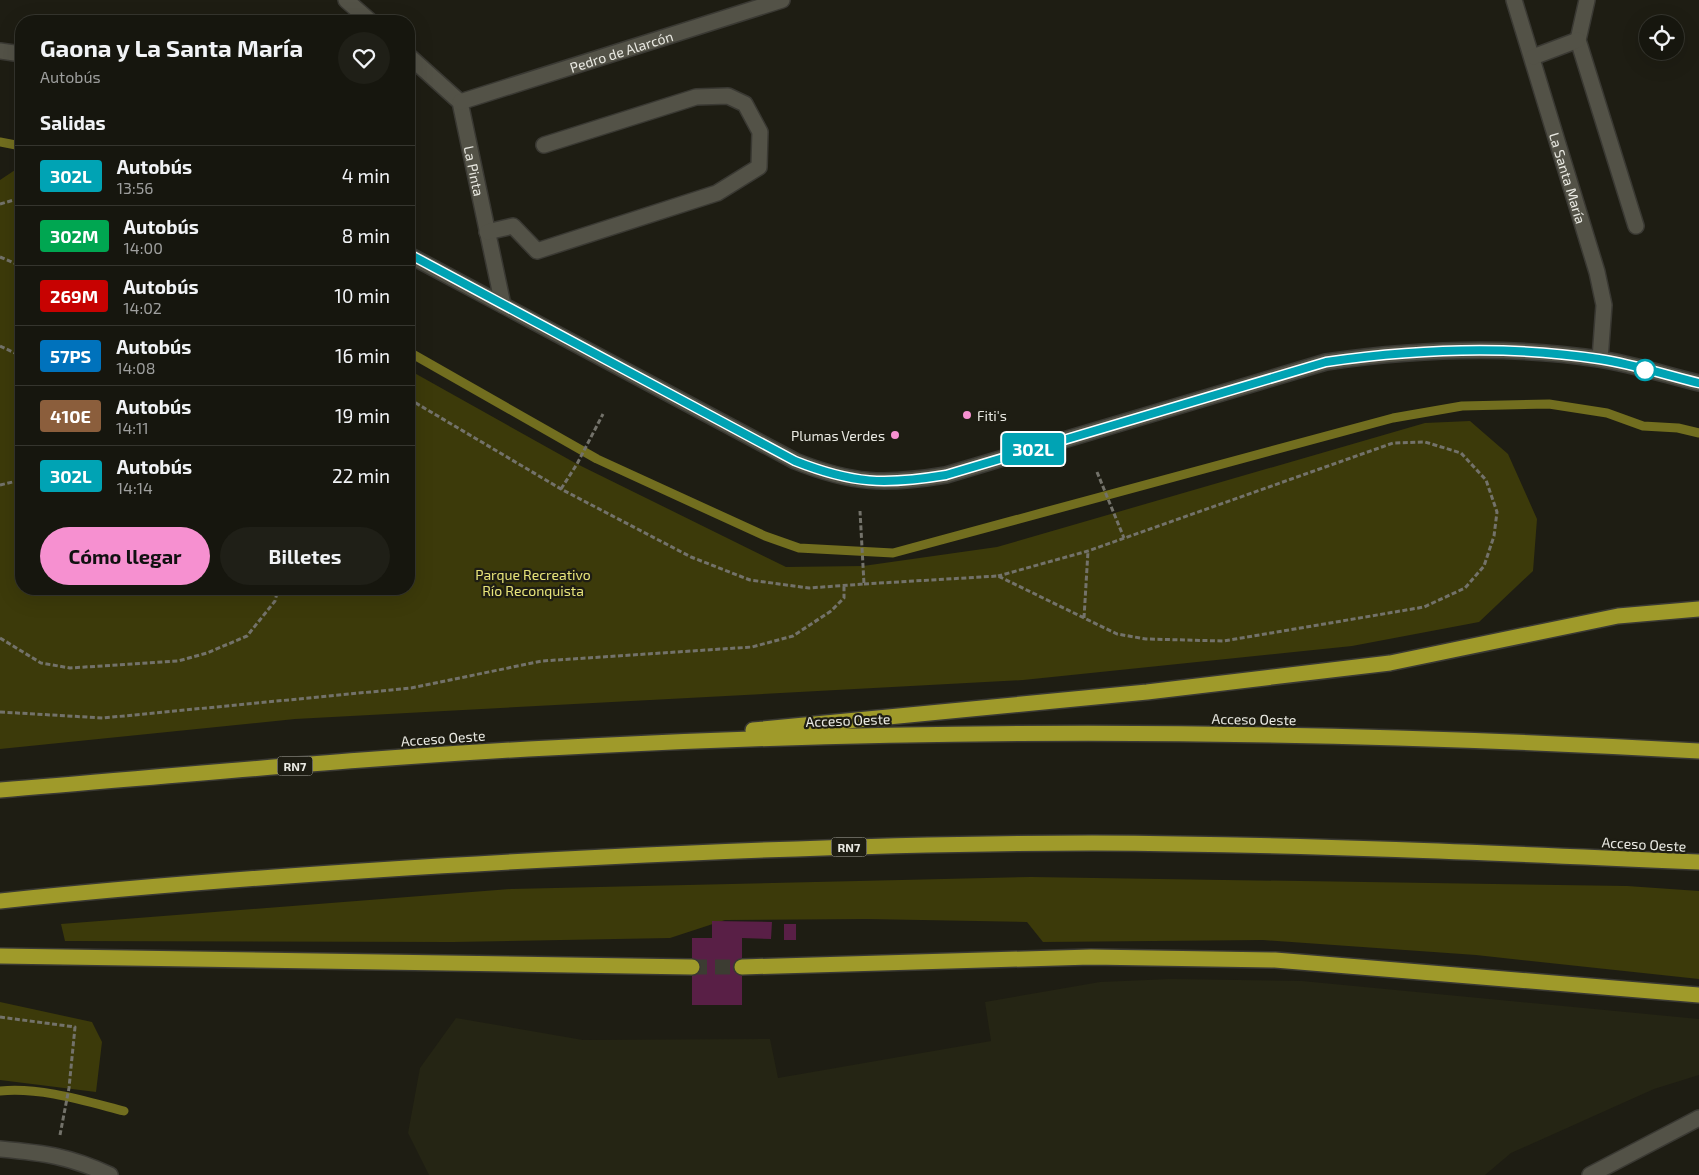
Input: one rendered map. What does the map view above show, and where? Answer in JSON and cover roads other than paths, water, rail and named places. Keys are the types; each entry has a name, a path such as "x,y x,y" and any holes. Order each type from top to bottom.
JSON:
{"highway":[{"path":"590,746 1147,692 1380,664 1618,616 1699,609"},
{"name":"Acceso Oeste","path":"0,790 448,754 590,746 869,735 1115,732 1419,738 1699,751"},
{"name":"Acceso Oeste","path":"0,901 107,890 470,864 796,848 1091,843 1336,847 1699,862"},
{"path":"0,956 692,967"},
{"path":"742,967 1091,957 1275,960 1699,995"}],"street":[{"path":"346,0 363,15"},
{"name":"Pedro de Alarcón","path":"460,102 782,0"},
{"name":"La Santa María","path":"1514,0 1597,272 1604,305 1600,359"},
{"path":"1587,0 1578,40 1636,226"},
{"path":"1532,57 1578,40"},
{"path":"0,51 15,53"},
{"path":"415,61 460,102"},
{"path":"487,232 513,226 537,251 717,193 759,167 760,132 745,104 728,96 696,97 544,145"},
{"name":"La Pinta","path":"460,102 503,306"},
{"path":"415,257 795,461 829,474 859,480 888,482 946,475 1326,362 1384,354 1504,350 1600,359 1699,383"},
{"path":"1590,1175 1699,1118"},
{"path":"0,1149 45,1153 79,1161 110,1175"}],"waterway":[{"path":"0,142 15,145"},
{"path":"415,355 597,459 765,536 799,548 893,553 1393,418 1462,406 1549,404 1607,413 1643,426 1678,428 1699,433"},
{"path":"0,1091 15,1090 47,1093 124,1111"}],"tunnel":[{"path":"692,967 742,967"}],"place":[{"name":"Fiti's","path":"967,415"},
{"name":"Plumas Verdes","path":"895,435"}],"park label":[{"name":"Parque Recreativo Río Reconquista","path":"533,582"}]}
